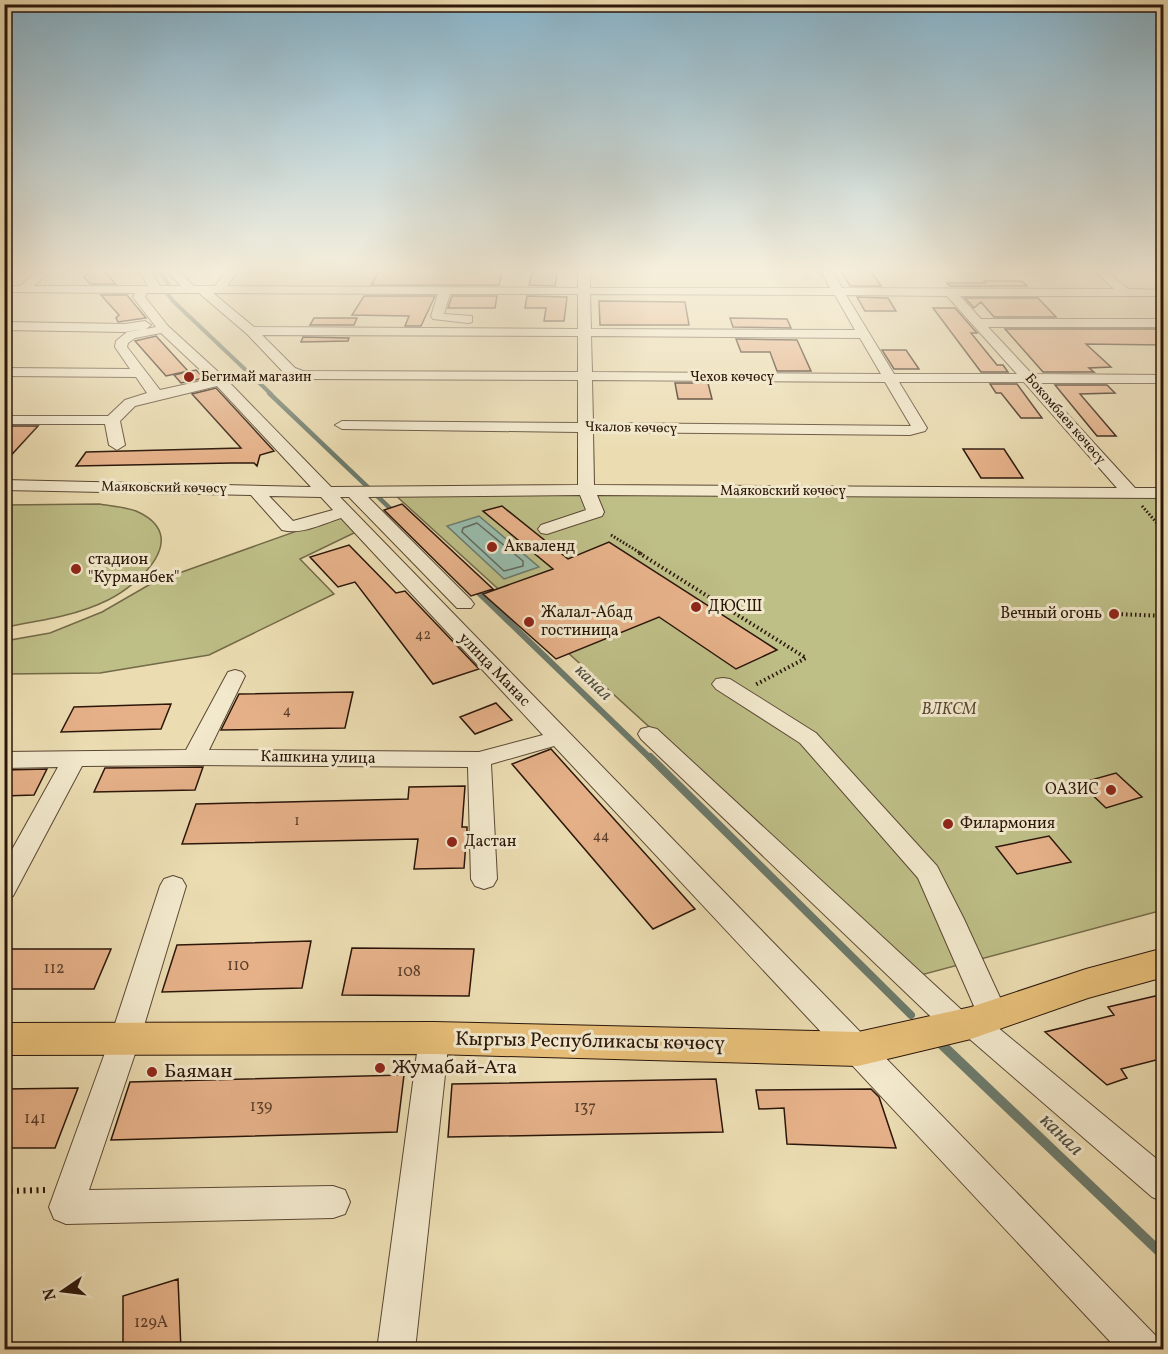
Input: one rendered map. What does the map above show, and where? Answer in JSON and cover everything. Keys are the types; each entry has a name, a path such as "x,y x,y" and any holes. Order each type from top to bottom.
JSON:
{"main road":[{"name":"Кыргыз Республикасы көчөсү","path":"4,1039 434,1038 858,1049 974,1021 1164,962"}],"street":[{"path":"144,331 131,335 122,341 121,347 156,395"},
{"name":"улица Манас","path":"167,331 220,381 1144,1350"},
{"name":"Чехов көчөсү","path":"250,331 290,371 301,375 1162,380"},
{"path":"312,331 862,334"},
{"path":"860,331 888,378"},
{"name":"Бокомбаев көчөсү","path":"986,331 1130,492"},
{"path":"547,529 596,512 586,490 584,332"},
{"path":"4,372 140,373"},
{"name":"Чкалов көчөсү","path":"342,425 910,431 920,428 888,378"},
{"path":"4,420 112,420 130,404 156,395 220,381"},
{"path":"112,420 117,445"},
{"name":"Маяковский көчөсү","path":"4,485 324,492 586,490 1164,493"},
{"path":"255,490 288,526 299,526 343,512"},
{"path":"355,491 464,604"},
{"path":"194,757 235,676"},
{"path":"731,689 808,738 928,873 974,1021"},
{"path":"648,734 1164,1186"},
{"name":"Кашкина улица","path":"4,760 194,757 479,760 558,738"},
{"path":"4,889 74,759"},
{"path":"479,760 484,879"},
{"path":"173,886 125,1039 66,1207 333,1202"},
{"path":"396,1350 434,1038"}],"path":[{"path":"1130,492 1164,531"},
{"path":"611,535 806,658 731,689"},
{"path":"1117,614 1164,616"},
{"path":"4,1191 71,1189"}],"green space":[{"name":"ВЛКСМ","path":"393,493 1163,497 1163,910 921,975"},
{"name":"стадион \"Курманбек\"","path":"99,504 136,511 152,521 160,533 161,546 146,571 121,593 96,606 57,617 5,627 5,505"},
{"path":"339,516 356,532 300,559 334,594 209,655 100,673 5,674 5,641 50,633 102,612 154,582"}],"water":[{"name":"Акваленд","path":"479,516 539,567 504,579 447,526"}],"building":[{"path":"950,331 975,331 977,333 971,333 997,365 1003,365 1008,372 981,372"},
{"path":"1007,331 1164,331 1164,345 1086,344 1111,367 1089,368 1094,372 1043,372"},
{"path":"156,336 188,371 166,376 135,341"},
{"path":"303,337 349,338 348,341 301,342"},
{"path":"736,339 797,340 811,371 777,371 770,352 741,352"},
{"path":"882,350 906,350 919,369 894,369"},
{"name":"Бегимай магазин","path":"196,370 204,378 181,383 174,375"},
{"path":"675,383 708,383 712,399 678,399"},
{"path":"990,384 1017,384 1042,418 1021,418 1001,393 996,393"},
{"path":"1055,385 1107,385 1115,393 1080,394 1116,436 1097,436"},
{"path":"216,388 274,451 260,455 257,466 254,463 232,463 76,466 86,452 241,448 192,394"},
{"path":"4,426 38,426 4,463"},
{"path":"963,449 1004,449 1023,478 981,478"},
{"path":"402,504 493,589 471,596 384,510"},
{"path":"502,506 568,559 609,542 777,650 736,669 659,617 556,659 483,594 553,569 483,511"},
{"path":"349,545 396,593 405,591 479,669 433,684 355,582 338,587 310,557"},
{"path":"353,692 345,728 221,730 239,694"},
{"path":"496,703 512,720 475,734 460,717"},
{"path":"171,704 161,729 61,732 74,707"},
{"path":"551,749 695,909 653,929 512,764"},
{"path":"203,767 195,790 94,792 105,768"},
{"path":"47,769 34,795 4,796 4,770"},
{"name":"ОАЗИС","path":"1116,773 1142,797 1106,808 1080,783"},
{"path":"465,786 462,827 467,827 467,830 464,868 414,869 418,839 182,844 196,804 408,799 409,787"},
{"path":"1049,836 1071,862 1017,874 996,847"},
{"path":"311,941 302,988 162,992 177,945"},
{"path":"352,948 474,949 469,996 342,995"},
{"path":"4,949 111,949 94,989 4,989"},
{"path":"1164,994 1164,1058 1121,1069 1127,1078 1107,1085 1045,1032 1114,1015 1108,1007"},
{"path":"404,1075 397,1132 111,1140 130,1082"},
{"path":"716,1079 723,1132 448,1137 452,1084"},
{"path":"78,1088 55,1148 4,1148 4,1089"},
{"path":"871,1089 879,1097 896,1148 787,1144 784,1108 759,1109 756,1090"},
{"path":"178,1279 181,1350 123,1350 123,1296"}],"waterway":[{"name":"канал","path":"205,331 271,394"},
{"name":"канал","path":"269,393 395,513"},
{"name":"канал","path":"474,588 651,759"},
{"name":"канал","path":"650,757 911,1015"},
{"name":"канал","path":"938,1041 1164,1256"}],"place":[{"name":"Бегимай магазин","path":"189,377"},
{"name":"Акваленд","path":"492,547"},
{"name":"стадион \"Курманбек\"","path":"76,569"},
{"name":"ДЮСШ","path":"696,607"},
{"name":"Вечный огонь","path":"1114,614"},
{"name":"Жалал-Абад гостиница","path":"529,622"},
{"name":"ОАЗИС","path":"1111,790"},
{"name":"Филармония","path":"948,824"},
{"name":"Дастан","path":"452,842"},
{"name":"Жумабай-Ата","path":"380,1068"},
{"name":"Баяман","path":"152,1072"}]}
